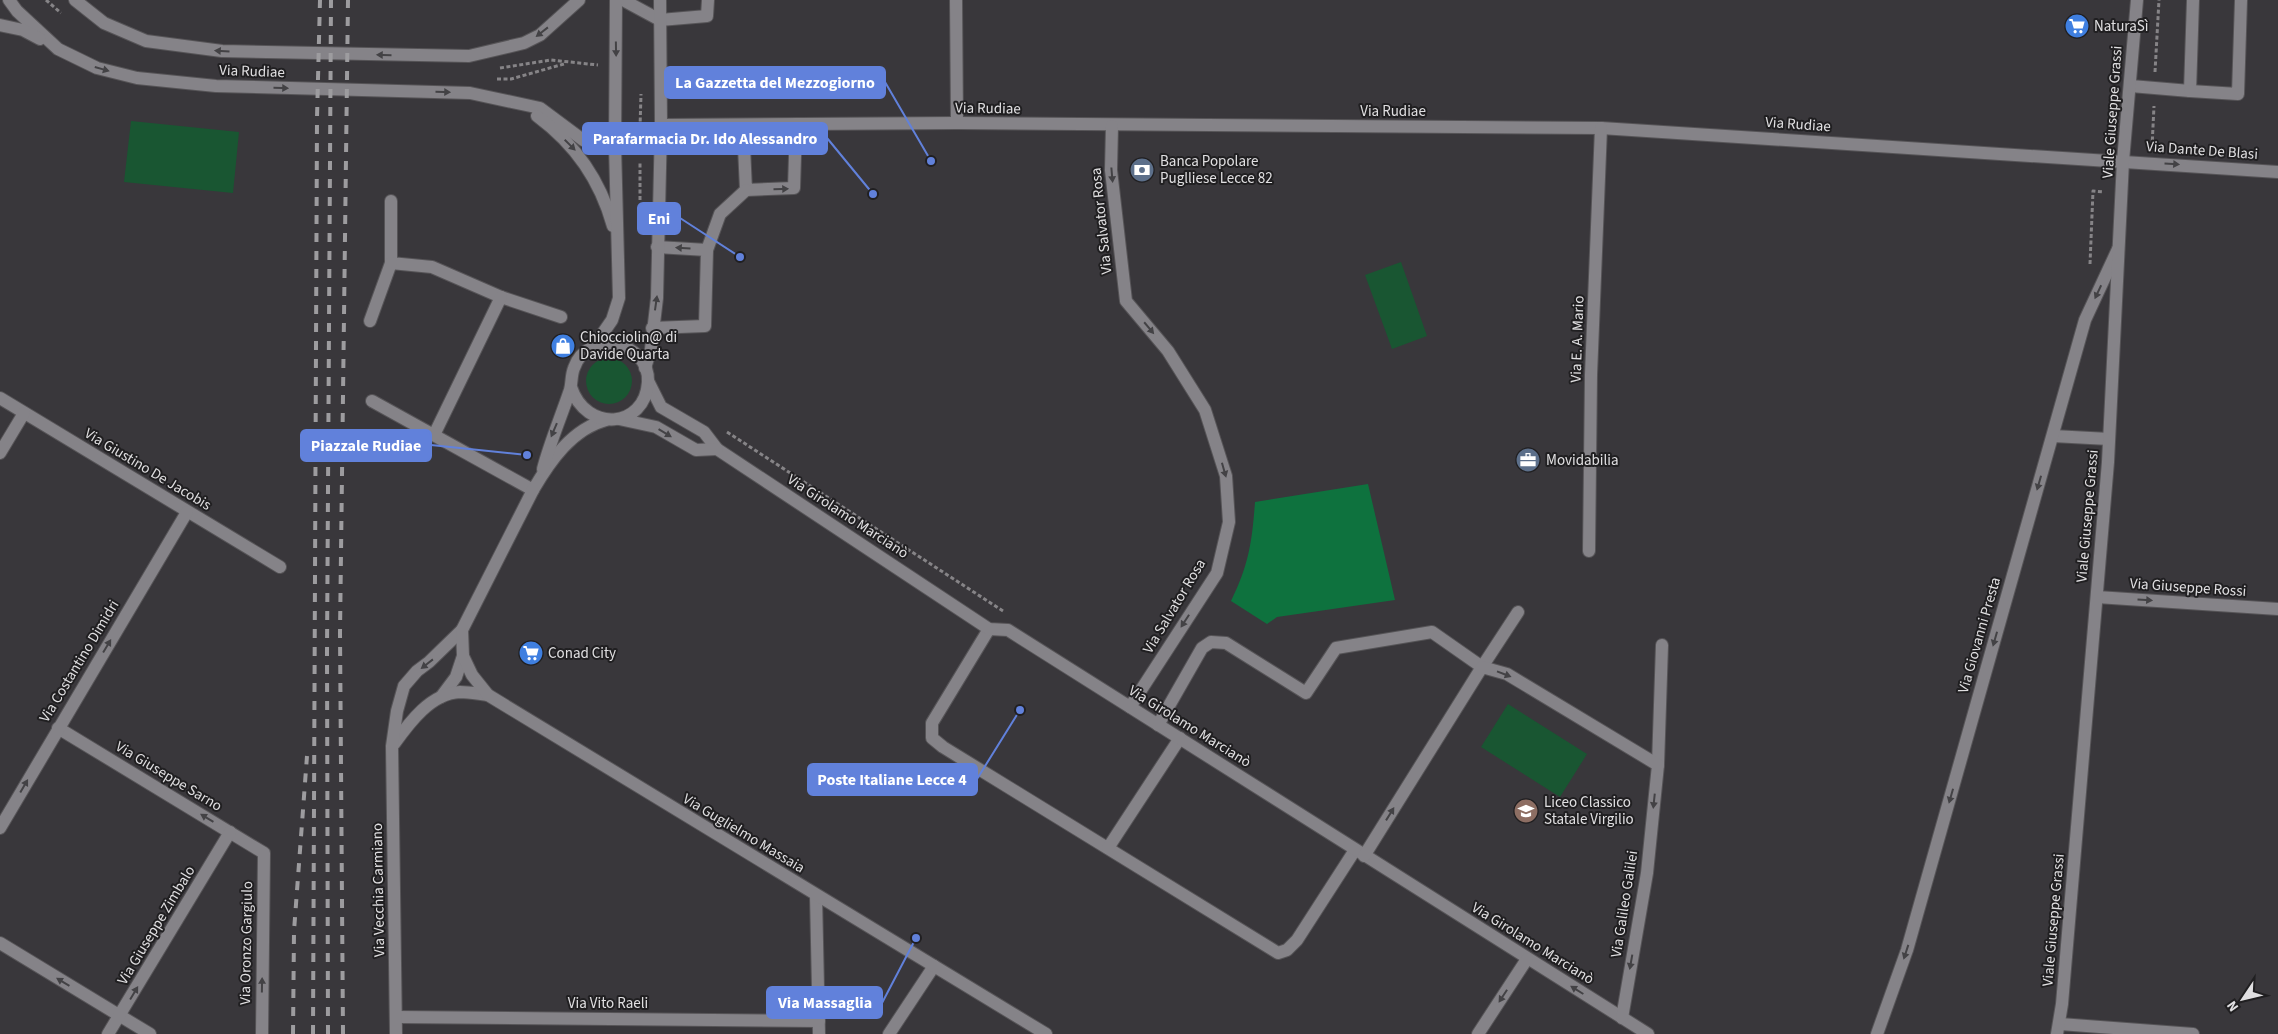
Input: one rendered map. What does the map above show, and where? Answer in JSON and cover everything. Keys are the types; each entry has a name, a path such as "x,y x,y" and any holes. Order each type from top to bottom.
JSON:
{"street":[{"name":"Via Rudiae","path":"9,0 16,11 58,49 97,68 137,78 216,86 470,93 540,108 583,140 597,146 660,144"},
{"name":"Via Rudiae","path":"75,0 104,23 146,41 222,51 468,56 524,43 540,35 579,0"},
{"path":"594,346 612,320 619,298 615,146 616,0"},
{"path":"623,0 660,20 707,16 708,0"},
{"path":"462,630 542,474 586,426 631,414 640,405 646,393 652,328 657,298 661,125 660,0"},
{"path":"956,0 957,123"},
{"name":"Viale Giuseppe Grassi","path":"2059,1029 2109,439 2123,161 2137,0"},
{"path":"2190,91 2193,0"},
{"path":"2130,86 2238,94 2241,0"},
{"path":"0,25 23,30 58,49"},
{"name":"Via Rudiae","path":"519,102 554,130 575,150 593,174 608,207 619,246"},
{"name":"Via Rudiae","path":"661,125 957,123 1112,126 1601,128 2123,161"},
{"path":"652,328 705,326 707,250 720,214 746,190 794,188 796,124"},
{"path":"742,125 746,190"},
{"name":"Via Salvator Rosa","path":"1112,126 1111,170 1126,301 1168,351 1205,410 1226,476 1229,522 1217,572 1130,707"},
{"name":"Via E. A. Mario","path":"1589,551 1591,375 1601,128"},
{"name":"Via Dante De Blasi","path":"2123,161 2278,172"},
{"path":"370,321 391,263 391,201"},
{"path":"657,246 707,250"},
{"name":"Via Giovanni Presta","path":"1877,1034 1907,950 2085,320 2118,248"},
{"path":"391,263 432,267 501,297 561,317"},
{"path":"434,436 501,297"},
{"path":"612,420 594,417 583,410 575,400 571,387 571,375 575,363 583,353 594,346 609,343 624,346 637,355 647,374"},
{"name":"Via Girolamo Marcianò","path":"647,374 661,407 704,432 716,449 989,629 1008,630 1648,1034"},
{"path":"542,474 550,441 571,387"},
{"name":"Via Giustino De Jacobis","path":"0,398 280,567"},
{"path":"372,401 533,490"},
{"path":"0,453 24,413"},
{"name":"Via Girolamo Marcianò","path":"612,420 656,427 696,450 716,449"},
{"path":"2053,436 2109,439"},
{"name":"Via Costantino Dimidri","path":"0,828 187,512"},
{"name":"Via Giuseppe Rossi","path":"2097,597 2278,609"},
{"path":"989,629 932,722 932,738 943,747 1278,953 1287,950 1297,940 1360,853 1518,612"},
{"name":"Via Guglielmo Massaia","path":"462,630 463,656 472,675 488,695 1046,1034"},
{"name":"Via Vecchia Carmiano","path":"396,1034 392,746 397,711 404,686 462,630"},
{"path":"1158,725 1202,648 1211,642 1226,643 1306,693 1336,648 1432,632 1482,667 1507,674 1658,766"},
{"name":"Via Galileo Galilei","path":"1622,1018 1647,873 1658,766 1662,645"},
{"path":"441,698 456,677 463,656"},
{"path":"392,746 423,710 441,698 459,692 488,695"},
{"name":"Via Giuseppe Sarno","path":"58,728 264,853"},
{"path":"1108,848 1180,738"},
{"name":"Via Giuseppe Zimbalo","path":"108,1034 230,832"},
{"name":"Via Oronzo Gargiulo","path":"262,1034 264,853"},
{"path":"816,896 819,1034"},
{"path":"0,943 150,1034"},
{"path":"1478,1034 1527,959"},
{"path":"889,1034 934,966"},
{"name":"Via Vito Raeli","path":"396,1017 819,1021"},
{"path":"2059,1029 2193,1034"}],"path":[{"path":"640,203 641,86"}],"green space":[{"path":"131,121 239,132 233,193 124,182"},
{"path":"1401,262 1427,336 1392,349 1365,275"},
{"path":"609,358 622,362 628,368 632,381 628,394 622,400 609,404 596,400 590,394 586,381 590,368 596,362"},
{"path":"1368,484 1395,600 1277,617 1267,624 1231,601 1242,576 1249,553 1255,502"},
{"path":"1508,704 1587,754 1560,797 1481,747"}],"railway":[{"path":"313,1034 317,118 320,0"},
{"path":"328,1034 327,653 331,0"},
{"path":"343,1034 340,633 348,0"},
{"path":"293,1034 294,931 307,756"}],"place":[{"name":"NaturaSì","path":"2077,26"},
{"name":"La Gazzetta del Mezzogiorno","path":"931,161"},
{"name":"Banca Popolare Puglliese Lecce 82","path":"1142,170"},
{"name":"Parafarmacia Dr. Ido Alessandro","path":"873,194"},
{"name":"Eni","path":"740,257"},
{"name":"Chiocciolin@ di Davide Quarta","path":"563,346"},
{"name":"Piazzale Rudiae","path":"527,455"},
{"name":"Movidabilia","path":"1528,460"},
{"name":"Conad City","path":"531,653"},
{"name":"Poste Italiane Lecce 4","path":"1020,710"},
{"name":"Liceo Classico Statale Virgilio","path":"1526,811"},
{"name":"Via Massaglia","path":"916,938"}]}
